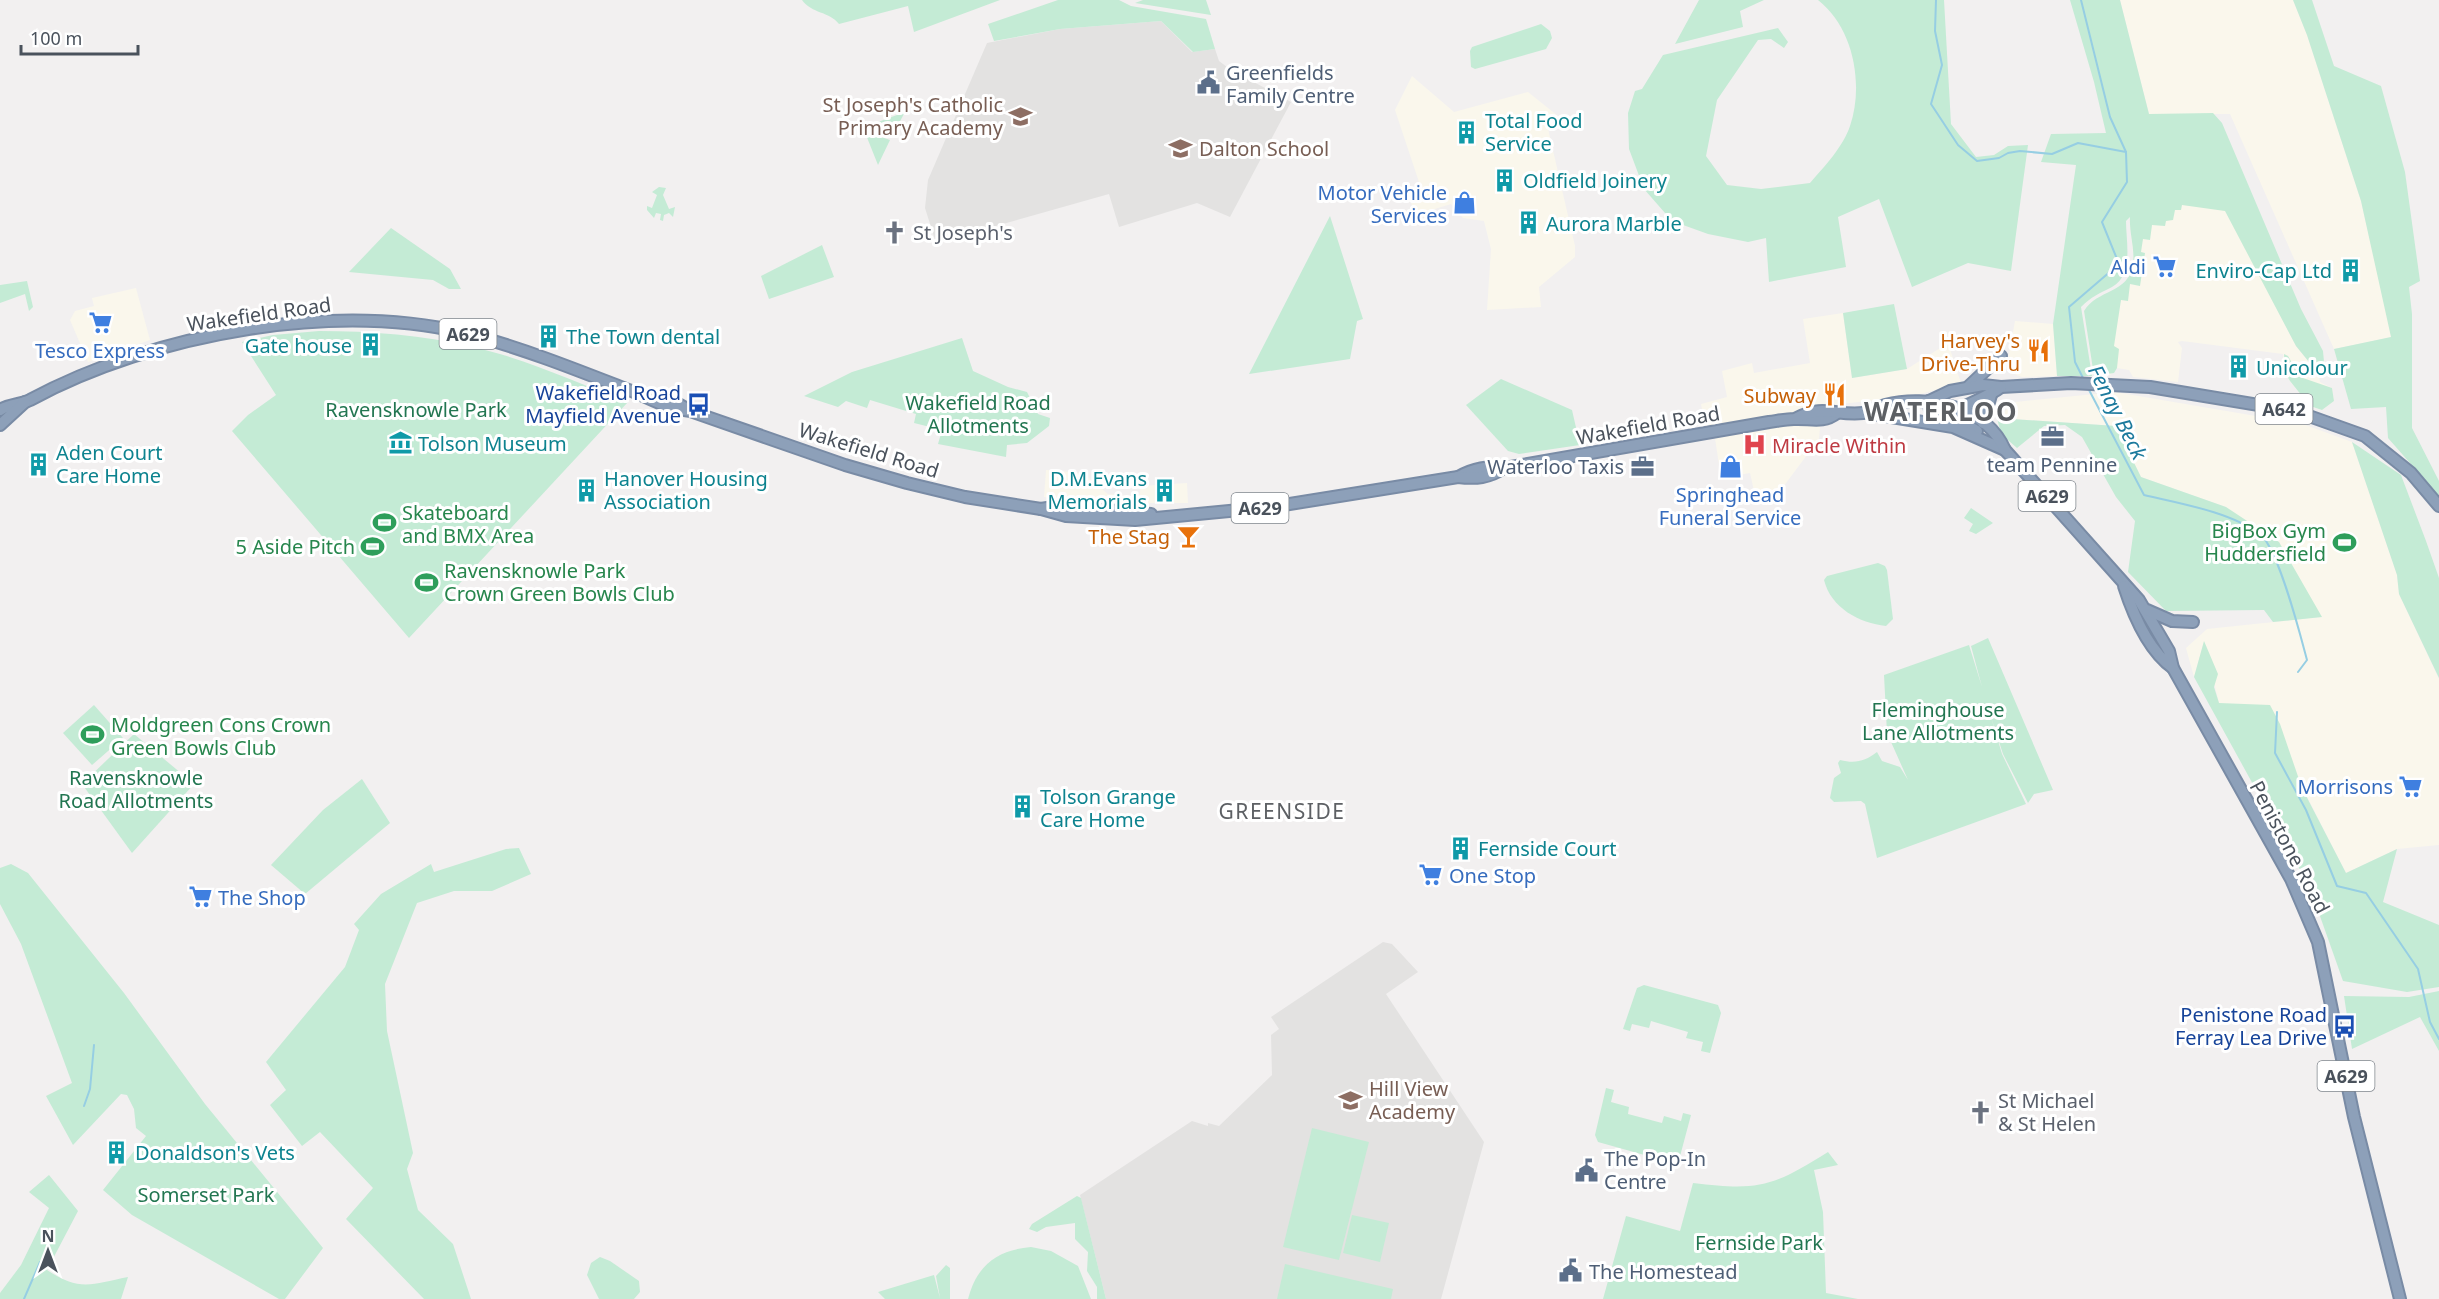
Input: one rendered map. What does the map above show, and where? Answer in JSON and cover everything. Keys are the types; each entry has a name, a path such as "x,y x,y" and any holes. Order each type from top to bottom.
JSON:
{"highway":[{"name":"Wakefield Road","path":"0,410 6,406 25,402 101,368 159,350 217,336 322,320 388,322 456,331 537,356 642,394 661,395 675,400 690,411 845,465 907,483 965,497 1041,509 1060,516 1135,520 1325,500 1458,477 1474,479 1487,477 1504,468 1797,418 1815,410 1828,409 1837,413 1867,412 1885,405 1923,401 1966,388 1990,385 2001,387 2071,382 2097,383 2223,397 2295,411 2337,424 2365,436 2394,458 2411,472 2439,506"},
{"path":"1966,388 2001,356"},
{"path":"1921,420 1943,417 1958,408 1991,395 2001,387"},
{"path":"1983,423 1991,395"},
{"name":"Penistone Road","path":"1923,401 1958,408 1983,423 2002,441 2005,450 2144,608 2169,651 2173,668 2291,879 2318,942 2354,1117 2400,1299"},
{"name":"A629","path":"1923,401 1931,413 1972,428 1993,445"},
{"name":"Wakefield Road","path":"0,425 25,402"},
{"name":"Penistone Road","path":"1867,412 1953,427 2005,450"},
{"name":"Penistone Road","path":"2122,583 2130,605 2157,653 2173,668"},
{"path":"2144,608 2172,621 2193,622"}],"shaded area":[{"path":"2120,0 2293,0 2307,35 2361,201 2392,337 2334,349 2230,114 2149,114"},
{"path":"1161,21 1192,52 1215,49 1219,61 1231,70 1291,102 1230,217 1197,203 1119,227 1109,194 936,243 925,208 928,180 987,43 1060,29"},
{"path":"1412,76 1454,112 1528,92 1558,116 1546,120 1575,246 1575,257 1539,287 1541,307 1487,310 1491,249 1484,221 1463,218 1451,204 1415,215 1410,199 1421,188 1395,110"},
{"path":"2212,181 2296,346 2309,362 2317,366 2320,382 2332,388 2334,401 2322,410 2310,406 2290,381 2285,373 2283,354 2182,341 2178,342 2182,348 2178,382 2133,377 2129,370 2117,368 2110,375 2094,376 2084,311 2093,301 2120,287 2130,278 2134,263 2130,222"},
{"path":"136,288 150,340 88,362 70,320 75,311 94,306 92,298"},
{"path":"1843,313 1852,378 1907,369 1948,343 1961,383 1913,396 1822,406 1819,439 1780,491 1754,491 1750,473 1721,478 1713,425 1705,426 1701,404 1727,397 1722,371 1752,363 1754,373 1810,363 1803,319"},
{"path":"2015,321 2053,324 2057,376 2022,377 2012,373 2007,365"},
{"path":"2115,392 2303,424 2352,442 2397,575 2399,594 2439,679 2439,845 2397,849 2346,873 2293,769 2280,724 2219,703 2204,642 2194,677 2186,648 2207,629 2321,617 2226,507 2141,477 2116,426 1997,418 2015,402"},
{"path":"1046,470 1083,473 1108,494 1139,497 1141,486 1187,483 1188,503 1107,503 1044,497"},
{"name":"Hill View Academy","path":"1383,942 1392,944 1418,972 1386,994 1484,1142 1441,1299 1106,1299 1080,1195 1192,1121 1208,1126 1208,1123 1219,1126 1272,1075 1271,1035 1279,1029 1271,1017"}],"green space":[{"path":"802,0 1000,0 914,32 908,6 839,24 806,5"},
{"path":"1058,0 1119,0 1131,6 1206,19 1215,49 1193,52 1161,21 1060,29 994,41 988,24"},
{"path":"1143,0 1206,0 1211,15 1135,3"},
{"path":"1699,0 1764,0 1740,11 1743,27 1675,44"},
{"path":"1818,0 1944,0 1951,124 1976,157 1994,155 2008,146 2028,145 2011,271 1968,263 1912,287 1879,199 1838,217 1846,267 1769,282 1766,238 1748,242 1708,234 1672,221 1644,189 1629,149 1628,113 1635,91 1642,89 1663,55 1778,28 1788,42 1784,48 1771,39 1758,40 1717,100 1706,156 1727,185 1761,189 1810,183 1843,142 1850,126 1856,93 1856,75 1848,41 1830,12"},
{"path":"2070,0 2120,0 2149,114 2213,113 2222,123 2301,309 2323,351 2324,362 2317,366 2309,362 2296,346 2225,211 2182,205 2181,210 2175,210 2173,220 2166,221 2165,226 2152,225 2150,240 2143,239 2141,252 2145,253 2140,286 2130,284 2128,301 2121,300 2114,346 2119,349 2117,368 2114,373 2094,376 2084,311 2097,299 2119,286 2130,274 2133,264 2133,246 2130,217 2126,221 2127,257 2123,275 2119,282 2081,307 2092,376 2057,376 2053,324 2076,165 2041,162 2051,134 2106,133"},
{"path":"2293,0 2312,0 2334,66 2381,86 2405,172 2420,281 2409,287 2412,314 2412,428 2439,481 2439,496 2388,438 2386,407 2351,409 2334,349 2391,337 2361,201 2307,35"},
{"path":"1541,24 1550,31 1552,38 1546,49 1475,69 1471,67 1472,47"},
{"path":"905,112 892,136 869,129 870,125"},
{"path":"867,132 890,140 878,165 866,135"},
{"path":"659,187 666,188 663,195 669,209 675,207 673,217 669,213 664,215 663,221 660,220 661,214 656,213 654,218 647,210 647,206 652,208 657,195 652,192"},
{"path":"1330,216 1363,319 1357,321 1350,359 1249,374"},
{"path":"391,228 450,269 461,289 449,289 433,280 349,272"},
{"path":"822,245 834,277 769,299 761,276"},
{"path":"27,281 33,307 29,311 25,294 0,303 0,285"},
{"path":"1894,304 1907,369 1852,378 1843,313"},
{"name":"Ravensknowle Park","path":"319,331 397,334 473,347 532,365 628,402 409,638 232,431 248,415 276,395 242,342 273,335"},
{"name":"Wakefield Road Allotments","path":"962,338 973,371 1008,387 1027,392 1038,414 1050,418 1049,426 1027,443 1007,445 1006,457 938,444 942,430 914,423 916,414 870,400 867,408 846,401 838,407 804,396 852,372"},
{"path":"2284,354 2288,356 2300,377 2332,388 2334,401 2322,410 2310,406 2285,373"},
{"path":"1501,379 1572,410 1580,445 1519,454 1508,451 1466,405"},
{"path":"1997,418 2116,426 2141,477 2226,507 2279,542 2322,617 2273,622 2264,610 2166,611 2128,572 2135,521 2116,497 2082,437 2065,425 2044,426 2017,448 2001,434"},
{"path":"2352,442 2401,475 2426,541 2439,578 2439,678 2399,594 2397,575"},
{"path":"1971,508 1993,523 1976,534 1969,531 1973,524 1964,518"},
{"path":"1878,563 1885,566 1887,570 1893,619 1886,626 1856,618 1847,612 1833,599 1824,580 1827,576"},
{"name":"Fleminghouse Lane Allotments","path":"1988,638 2053,790 2034,794 2028,803 2003,754 1991,717 2002,754 2026,804 1877,858 1865,804 1861,801 1834,802 1830,798 1834,778 1841,773 1838,763 1840,760 1860,761 1877,752 1882,761 1900,767 1908,780 1887,733 1884,675 1969,645 1982,687 1971,646"},
{"path":"2204,641 2218,674 2214,687 2219,703 2270,705 2280,724 2302,788 2346,873 2397,849 2383,902 2439,925 2439,987 2407,992 2343,981 2310,888 2194,677"},
{"name":"Moldgreen Cons Crown Green Bowls Club","path":"94,705 123,738 92,765 63,733"},
{"name":"Ravensknowle Road Allotments","path":"134,734 194,784 132,853 82,784"},
{"path":"362,779 390,823 305,894 271,865 323,810"},
{"path":"519,848 531,874 492,891 454,891 417,903 385,984 387,1031 413,1153 407,1169 418,1210 453,1244 471,1299 424,1299 346,1219 373,1188 320,1132 302,1146 270,1105 286,1090 266,1062 345,967 359,930 354,924 381,894 431,864 434,872 506,849"},
{"name":"Somerset Park","path":"11,864 28,873 124,993 205,1104 323,1248 285,1299 279,1299 132,1215 103,1190 146,1136 136,1128 134,1109 127,1095 121,1094 73,1145 46,1096 72,1083 21,944 0,904 0,868"},
{"path":"1644,985 1718,1005 1721,1013 1710,1053 1701,1051 1703,1042 1686,1038 1688,1032 1651,1021 1649,1028 1632,1024 1630,1031 1623,1029 1637,988"},
{"path":"2439,991 2439,1051 2420,1017 2352,1049 2344,996 2409,997"},
{"path":"1606,1088 1614,1090 1611,1102 1629,1107 1628,1114 1662,1123 1664,1116 1681,1121 1683,1113 1691,1115 1679,1160 1673,1163 1598,1142 1595,1135"},
{"path":"1312,1128 1369,1142 1339,1260 1283,1247"},
{"name":"Fernside Park","path":"1828,1152 1838,1165 1814,1170 1823,1212 1826,1293 1858,1299 1603,1299 1626,1216 1680,1231 1693,1183 1734,1186 1764,1184 1793,1173"},
{"path":"49,1175 78,1211 47,1270 58,1277 78,1284 95,1284 128,1277 121,1299 0,1299 0,1293 21,1265 49,1208 29,1192"},
{"path":"1077,1196 1081,1198 1106,1299 1097,1299 1097,1287 1087,1271 1088,1252 1075,1239 1075,1223 1046,1227 1037,1232 1029,1229 1032,1224"},
{"path":"1352,1215 1389,1223 1380,1262 1343,1253"},
{"path":"1031,1247 1051,1251 1078,1266 1091,1299 968,1299 977,1277 990,1261 1008,1252"},
{"path":"600,1257 610,1261 639,1281 640,1292 634,1299 599,1299 587,1275 591,1263"},
{"path":"1285,1264 1393,1289 1391,1299 1277,1299"},
{"path":"946,1265 950,1268 950,1299 885,1299 878,1292 934,1275 940,1298 936,1276"}],"waterway":[{"path":"1936,0 1935,31 1942,65 1931,104 1958,145 1977,161 1999,158 2008,153 2020,151 2052,154 2078,143 2126,152"},
{"name":"Fenay Beck","path":"2081,0 2110,117 2126,152 2127,182 2102,222 2119,264 2069,307 2075,362 2084,380"},
{"name":"Fenay Beck","path":"2088,388 2144,495 2220,514 2249,527 2261,535 2268,544 2282,575 2307,660 2298,672"},
{"name":"Fenay Beck","path":"2277,712 2275,753 2306,810 2337,886 2366,893 2418,969 2430,1022 2439,1039"},
{"path":"84,1106 90,1089 94,1045"},
{"path":"24,1299 40,1262"}],"place":[{"name":"Greenfields Family Centre","path":"1208,83"},
{"name":"St Joseph's Catholic Primary Academy","path":"1021,116"},
{"name":"Total Food Service","path":"1467,132"},
{"name":"Dalton School","path":"1181,148"},
{"name":"Oldfield Joinery","path":"1505,180"},
{"name":"Motor Vehicle Services","path":"1465,203"},
{"name":"Aurora Marble","path":"1528,223"},
{"name":"St Joseph's","path":"895,232"},
{"name":"Aldi","path":"2164,266"},
{"name":"Enviro-Cap Ltd","path":"2350,270"},
{"name":"Tesco Express","path":"100,322"},
{"name":"The Town dental","path":"548,336"},
{"name":"Gate house","path":"370,345"},
{"name":"Harvey's Drive-Thru","path":"2038,351"},
{"name":"Unicolour","path":"2238,367"},
{"name":"Subway","path":"1834,395"},
{"name":"Wakefield Road Mayfield Avenue","path":"699,404"},
{"name":"team Pennine","path":"2052,437"},
{"name":"Tolson Museum","path":"400,443"},
{"name":"Miracle Within","path":"1754,445"},
{"name":"Aden Court Care Home","path":"38,464"},
{"name":"Waterloo Taxis","path":"1642,466"},
{"name":"Springhead Funeral Service","path":"1730,466"},
{"name":"Hanover Housing Association","path":"586,490"},
{"name":"D.M.Evans Memorials","path":"1165,490"},
{"name":"Skateboard and BMX Area","path":"384,523"},
{"name":"The Stag","path":"1188,536"},
{"name":"BigBox Gym Huddersfield","path":"2344,542"},
{"name":"5 Aside Pitch","path":"373,546"},
{"name":"Ravensknowle Park Crown Green Bowls Club","path":"426,582"},
{"name":"Moldgreen Cons Crown Green Bowls Club","path":"93,735"},
{"name":"Morrisons","path":"2411,786"},
{"name":"Tolson Grange Care Home","path":"1022,807"},
{"name":"Fernside Court","path":"1460,848"},
{"name":"One Stop","path":"1431,875"},
{"name":"The Shop","path":"200,897"},
{"name":"Penistone Road Ferray Lea Drive","path":"2345,1026"},
{"name":"Hill View Academy","path":"1351,1100"},
{"name":"St Michael & St Helen","path":"1980,1112"},
{"name":"Donaldson's Vets","path":"117,1152"},
{"name":"The Pop-In Centre","path":"1586,1170"},
{"name":"The Homestead","path":"1571,1271"}],"district":[{"name":"WATERLOO","path":"1941,411"},
{"name":"GREENSIDE","path":"1282,811"}]}
